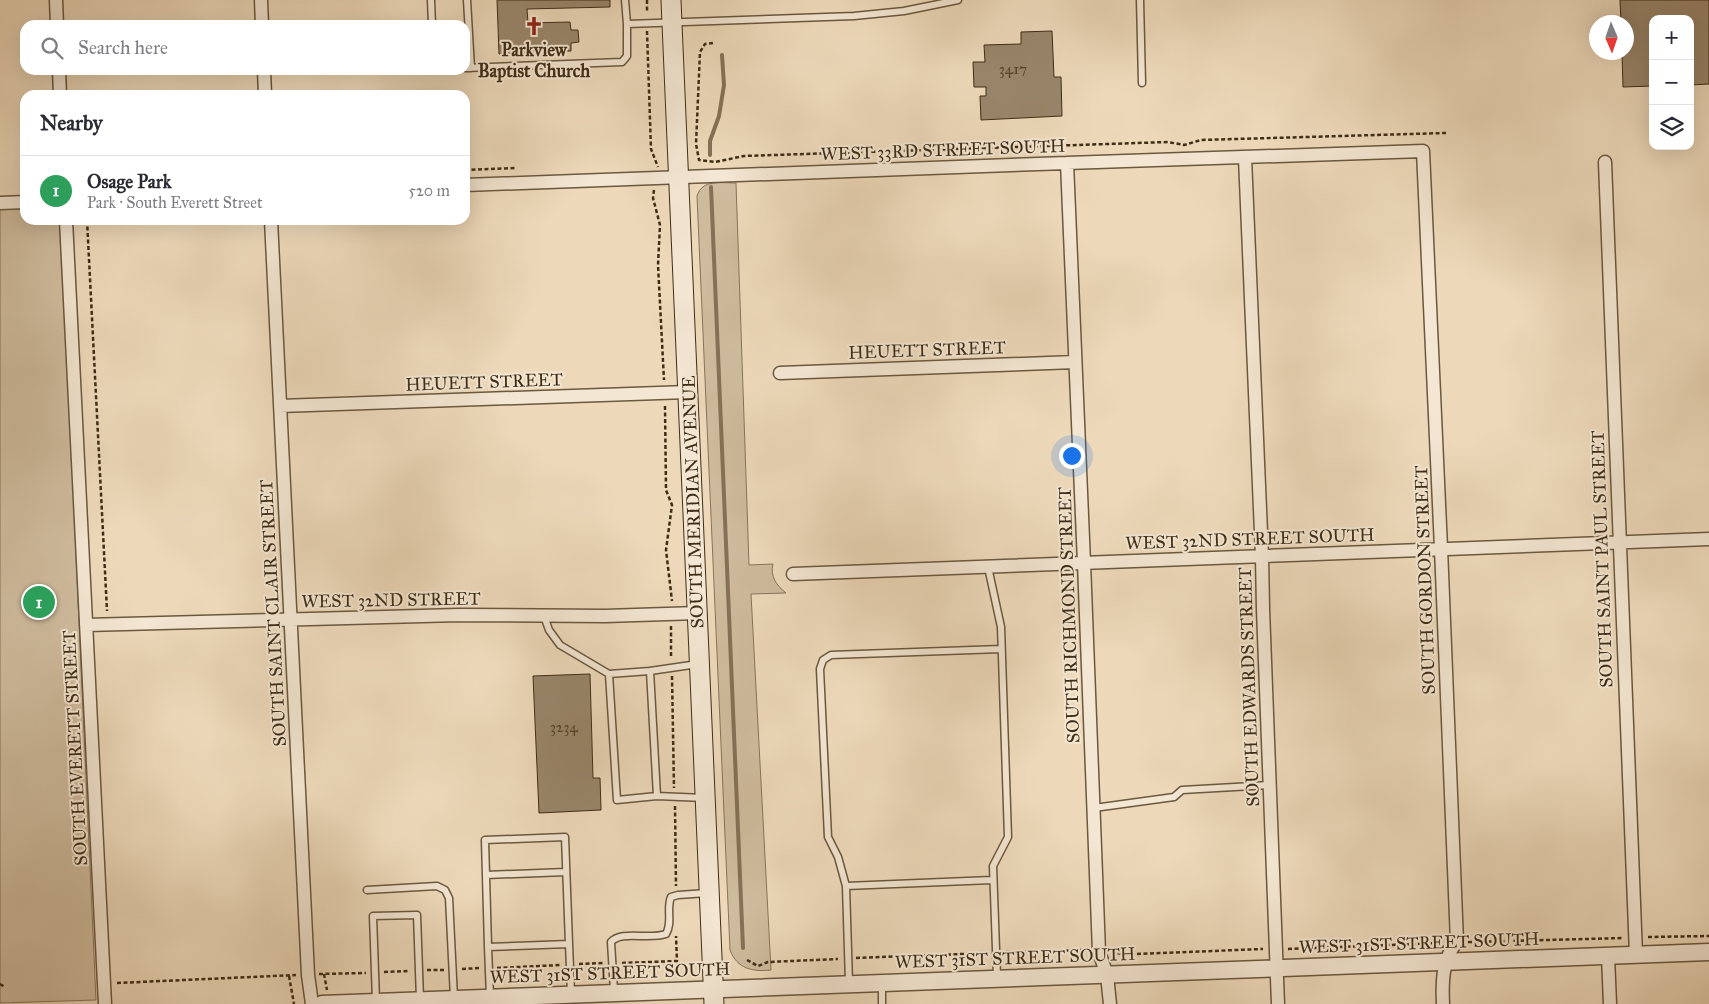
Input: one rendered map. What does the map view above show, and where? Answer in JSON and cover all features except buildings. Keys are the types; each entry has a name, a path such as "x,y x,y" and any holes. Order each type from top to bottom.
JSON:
{"main road":[{"name":"SOUTH MERIDIAN AVENUE","path":"672,0 714,996"}],"street":[{"path":"56,0 57,20"},
{"path":"261,0 262,20"},
{"path":"59,75 60,90"},
{"path":"264,75 265,90"},
{"name":"WEST 33RD STREET SOUTH","path":"470,185 1423,151"},
{"name":"SOUTH GORDON STREET","path":"1423,151 1457,942 1453,946 1446,963 1442,982 1443,1004"},
{"name":"SOUTH EDWARDS STREET","path":"1245,158 1278,1004"},
{"name":"SOUTH SAINT PAUL STREET","path":"1605,162 1636,955"},
{"name":"SOUTH RICHMOND STREET","path":"1067,163 1099,952 1107,975 1110,1004"},
{"path":"0,203 20,202"},
{"name":"SOUTH EVERETT STREET","path":"66,225 105,1004"},
{"name":"SOUTH SAINT CLAIR STREET","path":"271,225 308,975 312,1004"},
{"name":"HEUETT STREET","path":"780,373 1075,362"},
{"name":"HEUETT STREET","path":"280,406 688,392"},
{"name":"WEST 32ND STREET SOUTH","path":"793,574 1709,539"},
{"name":"WEST 32ND STREET","path":"86,626 459,615 544,616 698,613"},
{"name":"WEST 31ST STREET SOUTH","path":"322,1004 490,997 513,1000 572,994 614,993 714,996 848,984 1709,952"},
{"path":"1608,956 1610,1004"}],"lane":[{"path":"431,0 432,20"},
{"path":"467,0 467,20"},
{"path":"470,68 622,62 627,56 625,0"},
{"path":"627,24 854,16 904,11 958,0"},
{"path":"1140,0 1142,82"},
{"path":"988,567 1001,627 1008,838 993,866 997,979"},
{"path":"544,616 549,630 560,645 609,674 700,664"},
{"path":"848,984 846,886 838,857 828,837 820,670 823,660 831,655 1001,649"},
{"path":"650,670 656,796"},
{"path":"609,674 616,800 656,796 706,798"},
{"path":"1094,808 1174,797 1182,790 1270,785"},
{"path":"490,997 485,840 565,836 572,994"},
{"path":"486,876 566,872"},
{"path":"846,886 992,880"},
{"path":"367,890 437,886 445,890 449,898 454,999"},
{"path":"614,993 611,942 615,937 622,935 656,937 666,934 670,928 668,903 671,897 710,893"},
{"path":"376,1002 373,916 417,915 420,1000"},
{"path":"488,947 569,944"},
{"path":"882,983 882,1004"}],"path":[{"path":"647,0 651,149 658,166 653,198 660,225 658,264 666,490 672,505 666,550 672,596 671,668 676,896"},
{"path":"713,43 705,44 700,52 696,144 699,160 715,162 744,156 1084,144 1168,142 1184,145 1201,140 1446,133"},
{"path":"470,170 515,168"},
{"path":"87,225 107,613"},
{"path":"104,984 677,961 676,933"},
{"path":"747,960 758,966 768,962 848,958 1078,950 1134,954 1457,942 1709,936"},
{"path":"289,976 294,1004"},
{"path":"0,984 5,987"}],"shaded area":[{"path":"736,183 749,565 773,564 772,572 775,580 786,593 751,594 771,970 752,970 746,968 737,961 730,950 697,196 699,191 708,184"},
{"path":"20,208 20,225 61,225 96,1000 0,1003 0,209"}],"waterway":[{"path":"710,155 710,141 719,116 724,85 722,55"},
{"path":"711,187 743,948"}],"place":[{"name":"Parkview Baptist Church","path":"534,26"},
{"name":"Osage Park","path":"39,602"}]}
